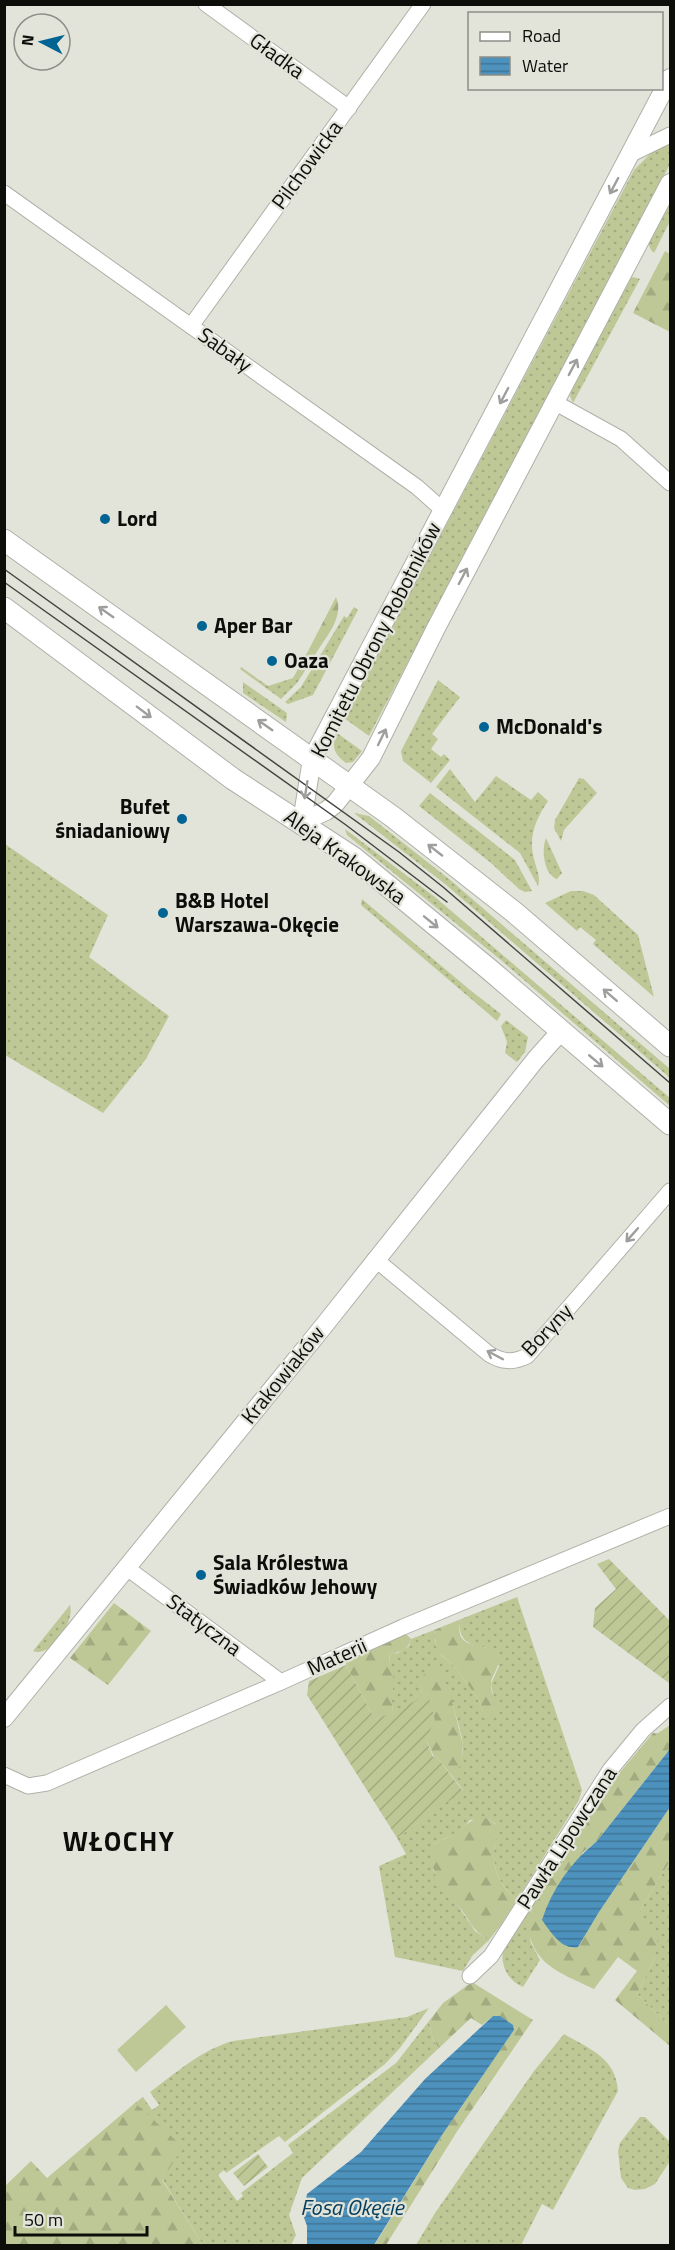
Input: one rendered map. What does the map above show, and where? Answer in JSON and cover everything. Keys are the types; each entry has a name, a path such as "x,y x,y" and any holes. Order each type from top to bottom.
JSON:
{"main road":[{"path":"4,540 393,817 514,912 670,1046"},
{"name":"Aleja Krakowska","path":"4,608 233,779 354,858 670,1124"}],"street":[{"name":"Gładka","path":"206,4 349,108"},
{"name":"Pilchowicka","path":"190,326 423,4"},
{"name":"Komitetu Obrony Robotników","path":"302,822 312,759 670,78"},
{"path":"631,154 670,135"},
{"path":"302,822 326,811 351,787 375,751 436,628 670,183"},
{"name":"Sabały","path":"4,193 417,487 443,510"},
{"path":"554,402 621,440 670,483"},
{"name":"Krakowiaków","path":"4,1718 561,1031"},
{"name":"Boryny","path":"375,1258 489,1354 498,1359 518,1361 527,1356 670,1191"},
{"name":"Materii","path":"4,1775 28,1786 46,1783 403,1627 670,1516"},
{"name":"Statyczna","path":"127,1568 281,1682"},
{"name":"Pawła Lipowczana","path":"470,1976 491,1956 610,1770 643,1730 670,1706"}],"green space":[{"path":"670,143 670,164 369,736 344,718 634,170 654,150"},
{"path":"670,201 670,221 654,253 648,243"},
{"path":"665,251 670,254 670,332 633,313"},
{"path":"633,277 640,279 573,403 570,396 572,388"},
{"path":"336,597 338,612 336,620 315,655 308,651"},
{"path":"354,607 358,610 313,695 288,704 285,702 301,687 344,616 347,618"},
{"path":"308,651 315,655 297,683 281,699 240,669 241,667 268,686 293,678"},
{"path":"438,680 460,697 432,734 438,739 431,749 441,757 444,754 450,760 431,783 403,761 401,751"},
{"path":"243,682 287,713 286,722 243,693"},
{"path":"337,733 362,751 353,762 346,763 336,753 334,742"},
{"path":"450,769 475,802 496,776 531,800 538,792 548,801 537,821 532,843 539,875 538,886 520,853 436,787"},
{"path":"579,778 584,779 597,793 564,830 561,841 554,828 555,820"},
{"path":"430,793 515,860 532,891 525,892 519,889 491,863 419,806"},
{"path":"354,813 369,816 449,879 670,1069 670,1078 445,884"},
{"path":"345,829 435,897 670,1098 670,1106 502,961 347,835"},
{"path":"546,838 562,873 557,879 549,873 546,867 544,849"},
{"path":"5,844 108,915 89,957 169,1016 146,1059 103,1113 5,1055"},
{"path":"571,891 583,891 594,895 638,935 654,997 593,944 596,940 580,927 577,931 545,903"},
{"path":"362,899 501,1014 497,1021 361,905"},
{"path":"506,1020 528,1037 525,1052 517,1062 505,1053 507,1042 501,1026"},
{"path":"609,1559 670,1621 669,1683 593,1627 595,1608 616,1589 597,1564"},
{"path":"517,1597 582,1790 579,1800 517,1900 503,1885 495,1867 496,1824 486,1818 470,1820 458,1831 433,1844 433,1870 438,1879 450,1899 459,1907 475,1931 489,1940 472,1956 463,1971 395,1957 379,1866 406,1854 397,1838 463,1790 452,1776 462,1758 463,1749 452,1701 420,1684 423,1698 393,1712 390,1654 398,1653 409,1646 411,1639 434,1630 436,1645 441,1655 454,1666 479,1700 483,1712 493,1694 491,1684 499,1666 485,1647 473,1645 465,1640 460,1631 461,1619"},
{"path":"114,1603 151,1631 108,1685 70,1658"},
{"path":"70,1605 69,1620 60,1637 47,1649 40,1652 33,1651"},
{"path":"461,1619 461,1637 465,1642 491,1650 497,1658 498,1666 491,1685 498,1712 490,1717 483,1712 479,1700 454,1666 437,1651 434,1630"},
{"path":"400,1635 407,1635 411,1639 404,1650 390,1654 393,1712 375,1720 346,1665 346,1660"},
{"path":"346,1665 375,1720 428,1695 435,1720 426,1739 433,1757 436,1756 463,1791 397,1838 307,1695 309,1681"},
{"path":"437,1668 443,1676 452,1701 463,1745 461,1765 452,1776 436,1756 434,1757 426,1739 428,1695 423,1698 420,1684 424,1674"},
{"path":"670,1725 670,1749 597,1841 582,1853 555,1937 568,1947 578,1947 670,1807 670,1861 639,1912 658,1938 655,1957 637,1994 670,2026 670,2046 615,2000 637,1971 618,1957 594,1989 555,1970 538,1954 532,1943 527,1913 616,1777 653,1733 658,1733"},
{"path":"477,1817 486,1818 497,1825 494,1850 495,1868 503,1885 517,1900 489,1940 475,1929 461,1909 445,1894 435,1874 432,1859 433,1844 447,1838"},
{"path":"670,1861 670,2026 637,1994 655,1957 639,1912"},
{"path":"527,1913 531,1943 540,1960 523,1987 509,1977 502,1955 503,1949"},
{"path":"472,1982 533,2020 458,2130 386,2245 374,2246 442,2135 514,2030 493,2016 482,2025 471,2018 439,2048 433,2040 429,2021 443,2003"},
{"path":"166,2005 186,2027 136,2072 117,2050"},
{"path":"429,2008 400,2048 385,2064 285,2142 279,2136 226,2173 224,2170 218,2175 237,2201 243,2196 241,2193 293,2153 288,2145 396,2063 429,2021 433,2040 439,2048 302,2178 289,2215 296,2235 291,2245 203,2245 162,2179 135,2103 143,2097 152,2110 159,2105 150,2092 200,2056 233,2041 407,2017"},
{"path":"564,2034 592,2050 607,2062 616,2080 618,2091 553,2210 542,2204 521,2245 416,2245 435,2213 534,2071"},
{"path":"135,2103 183,2147 162,2180 203,2245 5,2245 5,2186 31,2161 47,2178"},
{"path":"640,2117 645,2117 670,2142 670,2161 655,2184 645,2189 635,2190 628,2188 621,2178 618,2151 620,2143"},
{"path":"258,2154 268,2167 244,2186 233,2173"}],"water":[{"path":"670,1749 670,1807 578,1947 567,1946 557,1939 542,1920 551,1898 571,1867 597,1841"},
{"name":"Fosa Okęcie","path":"493,2016 500,2016 513,2025 514,2030 442,2135 374,2245 307,2245 307,2226 303,2215 307,2194 361,2152 425,2079"}],"tram line":[{"path":"4,569 399,852 443,887 670,1083"},
{"path":"4,582 346,825 447,902"}],"place":[{"name":"Lord","path":"105,519"},
{"name":"Aper Bar","path":"202,626"},
{"name":"Oaza","path":"272,661"},
{"name":"McDonald's","path":"484,727"},
{"name":"Bufet śniadaniowy","path":"182,819"},
{"name":"B&B Hotel Warszawa-Okęcie","path":"163,913"},
{"name":"Sala Królestwa Świadków Jehowy","path":"201,1575"}],"district":[{"name":"WŁOCHY","path":"119,1842"}]}
